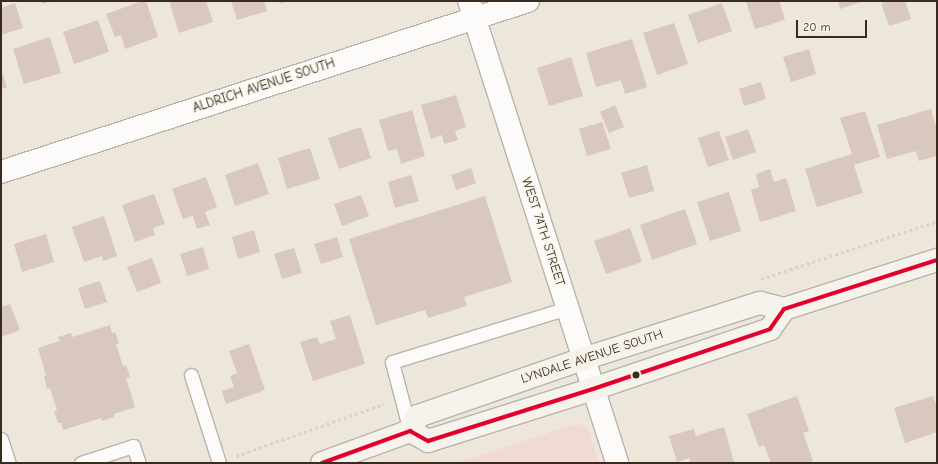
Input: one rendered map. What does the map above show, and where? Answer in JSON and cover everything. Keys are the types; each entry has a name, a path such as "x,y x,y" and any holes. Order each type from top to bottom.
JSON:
{"main road":[{"path":"322,463 410,431 428,441 593,389 770,328 784,309 937,260"},
{"name":"LYNDALE AVENUE SOUTH","path":"410,431 418,416 583,359 760,303 784,309"}],"street":[{"name":"ALDRICH AVENUE SOUTH","path":"1,172 471,10 528,1"},
{"name":"WEST 74TH STREET","path":"471,10 617,463"}],"lane":[{"path":"410,431 392,362 567,308"},
{"path":"191,375 219,463"},
{"path":"1,439 9,463"},
{"path":"81,463 133,446 139,463"}],"path":[{"path":"759,279 937,221"}],"shaded area":[{"path":"576,424 587,426 599,463 456,463"}],"building":[{"path":"41,1 52,1 43,4"},
{"path":"142,1 146,1 158,37 125,49 121,35 115,37 106,14"},
{"path":"169,1 206,1 213,22 179,33"},
{"path":"231,1 264,1 267,11 237,20"},
{"path":"279,1 288,1 280,4"},
{"path":"746,1 779,1 785,20 755,29"},
{"path":"838,1 864,1 840,9"},
{"path":"888,1 905,1 911,19 889,26 881,3"},
{"path":"15,3 23,28 1,35 1,8"},
{"path":"722,3 732,31 698,43 688,15"},
{"path":"98,20 109,52 74,64 63,32"},
{"path":"674,23 688,64 657,75 643,33"},
{"path":"50,37 61,73 24,84 13,49"},
{"path":"632,39 647,87 625,94 621,80 596,87 586,53"},
{"path":"809,49 816,74 791,82 783,57"},
{"path":"571,57 583,96 549,106 537,68"},
{"path":"1,69 7,87 1,89"},
{"path":"761,82 766,99 744,106 739,89"},
{"path":"456,95 466,127 455,131 458,140 444,144 442,135 431,139 421,105"},
{"path":"615,105 624,127 609,133 600,112"},
{"path":"931,109 935,124 937,123 937,156 919,161 916,151 887,159 877,125"},
{"path":"412,110 425,156 401,164 397,149 388,151 379,120"},
{"path":"865,111 880,157 854,165 863,193 817,207 805,169 852,154 840,118"},
{"path":"602,122 611,149 587,156 579,129"},
{"path":"361,127 371,158 339,169 328,138"},
{"path":"748,129 756,152 733,160 725,137"},
{"path":"719,131 729,160 708,167 698,138"},
{"path":"310,148 320,179 287,189 278,158"},
{"path":"258,163 269,194 235,206 225,175"},
{"path":"647,165 654,191 629,198 621,173"},
{"path":"471,168 476,183 456,190 451,175"},
{"path":"770,169 774,182 786,178 796,211 760,222 751,190 759,187 756,174"},
{"path":"411,175 419,201 395,208 388,182"},
{"path":"206,177 217,207 205,212 210,225 197,229 193,216 183,219 172,189"},
{"path":"729,192 741,231 710,241 697,202"},
{"path":"154,194 165,224 153,228 155,235 135,242 122,205"},
{"path":"361,195 369,216 342,226 334,204"},
{"path":"485,196 512,282 464,297 467,306 428,318 425,310 376,325 349,239"},
{"path":"685,209 697,244 652,260 640,225"},
{"path":"104,216 117,256 103,261 102,256 84,262 72,227"},
{"path":"630,228 642,262 606,274 594,241"},
{"path":"254,230 260,252 238,259 232,237"},
{"path":"46,234 54,262 22,272 14,244"},
{"path":"337,237 343,257 321,264 314,244"},
{"path":"203,247 209,269 187,276 180,254"},
{"path":"294,248 302,273 282,279 274,254"},
{"path":"152,258 161,283 137,292 127,267"},
{"path":"100,281 107,302 85,309 78,288"},
{"path":"10,304 20,330 1,337 1,307"},
{"path":"350,315 365,364 313,381 300,342 317,337 320,344 336,339 330,321"},
{"path":"110,325 112,333 115,332 119,343 116,344 123,366 126,365 130,377 126,378 135,407 114,414 114,417 102,421 101,418 63,430 61,423 58,423 54,411 57,410 50,388 47,389 44,376 46,376 38,348 60,341 58,337 71,333 72,337"},
{"path":"249,344 265,390 226,404 222,391 234,387 230,376 237,373 229,351"},
{"path":"797,396 809,431 803,433 813,461 807,463 771,463 764,445 759,447 747,414"},
{"path":"933,396 937,407 937,432 905,443 894,408"},
{"path":"724,427 734,462 691,463 689,458 677,462 669,436 694,429 696,436"}],"transit line":[{"path":"322,463 410,431 428,441 593,389 770,329 784,309 937,260"}]}
